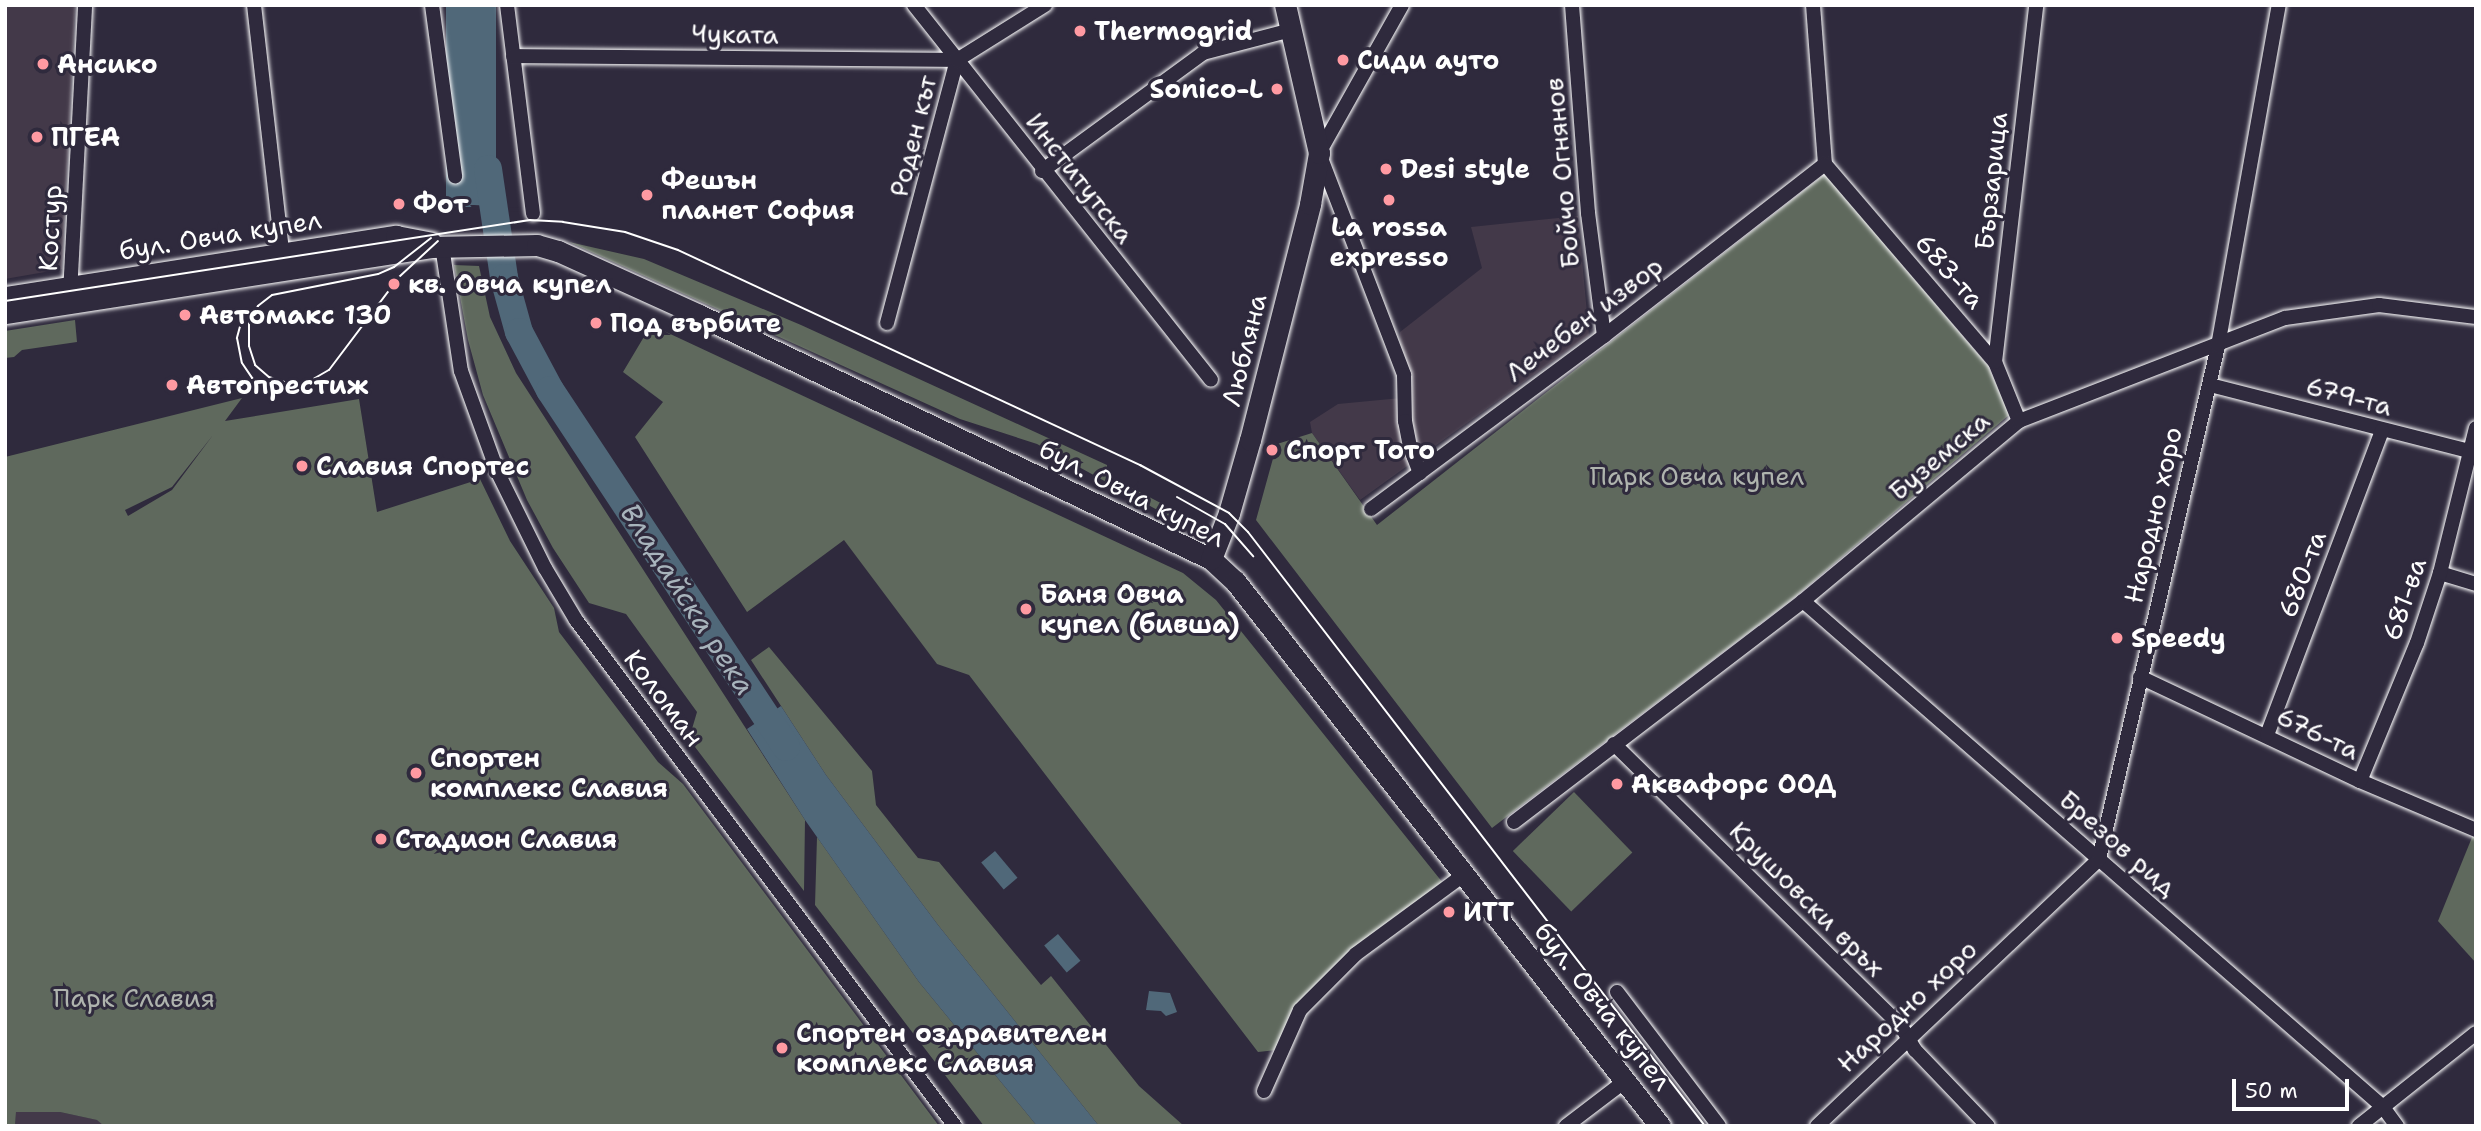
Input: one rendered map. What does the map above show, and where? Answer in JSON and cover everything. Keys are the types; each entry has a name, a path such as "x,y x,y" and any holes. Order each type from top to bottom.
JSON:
{"main road":[{"name":"Любляна","path":"1211,559 1229,513 1250,440 1310,204 1319,153 1285,5"},
{"name":"бул. Овча купел","path":"5,313 70,295 283,261 442,246 532,244 558,251 699,314 1211,559 1236,581 1660,1126"},
{"name":"бул. Овча купел","path":"5,297 70,295"}],"street":[{"name":"Костур","path":"70,295 85,5"},
{"path":"254,5 283,261"},
{"path":"432,5 455,176"},
{"path":"506,5 533,213"},
{"name":"Институтска","path":"914,5 1042,171 1211,380"},
{"name":"Роден кът","path":"887,323 957,60 1045,5"},
{"path":"1319,153 1402,5"},
{"name":"Бойчо Огнянов","path":"1572,5 1588,213 1604,336"},
{"path":"1813,5 1825,164"},
{"name":"Бързарица","path":"1995,362 2036,5"},
{"name":"Народно хоро","path":"1817,1126 2099,859 2210,385 2279,5"},
{"path":"1042,171 1203,53 1291,30"},
{"name":"Чуката","path":"513,56 957,60"},
{"name":"Любляна","path":"1319,153 1404,375 1405,421 1410,447 1420,474"},
{"name":"Лечебен извор","path":"1371,509 1604,336 1825,164"},
{"name":"683-та","path":"1825,164 1995,362 2019,421"},
{"name":"Коломан","path":"442,246 461,371 498,473 554,584 576,620 955,1126"},
{"name":"Буземска","path":"1514,822 1803,601 2019,421 2285,318 2379,305 2476,317"},
{"name":"679-та","path":"2210,385 2473,452"},
{"name":"681-ва","path":"2360,780 2417,643 2440,573 2473,452 2476,428"},
{"name":"680-та","path":"2267,735 2382,430"},
{"path":"2440,573 2476,584"},
{"name":"Брезов рид","path":"1803,601 2382,1107 2397,1126"},
{"name":"676-та","path":"2140,677 2360,780 2476,830"},
{"name":"Крушовски връх","path":"1614,744 1901,1026 1915,1050 1988,1126"},
{"path":"1264,1091 1300,1010 1356,954 1465,874"},
{"path":"1617,992 1719,1126"},
{"path":"2359,1126 2476,1033"},
{"path":"1566,1126 1625,1081"}],"shaded area":[{"name":"ПГЕА","path":"5,5 75,5 62,269 5,279"},
{"path":"1578,216 1589,335 1360,500 1312,433 1310,422 1338,404 1401,398 1400,332 1482,268 1471,227"},
{"path":"16,1112 60,1112 98,1120 104,1126 15,1126"}],"green space":[{"name":"Парк Овча купел","path":"1825,174 1988,366 2009,415 1795,597 1492,828 1256,520 1277,444 1312,433 1377,525"},
{"path":"569,242 644,259 801,325 1107,465 1107,475 1176,511 1172,518 1037,444 960,419"},
{"path":"454,265 479,266 490,317 516,373 805,820 804,891 689,739 697,712 626,614 589,603 553,548 527,500 483,395 468,340"},
{"path":"75,320 77,342 22,350 14,357 5,358 5,331"},
{"path":"651,325 1183,573 1216,600 1443,883 1352,950 1276,1050 1258,1052 969,675 937,664 844,540 747,612 635,437 663,402 623,372"},
{"name":"Спортен комплекс Славия","path":"242,398 225,421 359,399 377,512 480,479 510,541 554,608 559,632 658,762 683,784 939,1126 104,1126 97,1120 60,1112 16,1112 15,1126 5,1126 5,457","holes":["213,435 172,490 128,516 125,510 172,487"]},
{"path":"769,647 872,771 876,805 918,858 939,862 1041,985 1051,976 1139,1086 1184,1126 1099,1126 938,925 826,775 751,660"},
{"path":"1574,792 1632,852 1571,911 1513,851"},
{"path":"2476,830 2476,963 2438,921"},
{"path":"817,837 919,982 1037,1126 984,1126 815,905"}],"water":[{"path":"446,5 496,5 496,207 446,207"},
{"path":"781,706 826,775 938,925 1099,1126 1037,1126 919,982 805,820 747,729"},
{"path":"995,851 1017,878 1004,889 981,863"},
{"path":"1058,934 1080,961 1067,972 1044,946"},
{"path":"1149,991 1170,993 1177,1012 1166,1016 1161,1011 1146,1010"}],"pier":[{"path":"470,205 526,208 523,212 473,209"}],"waterway":[{"name":"Владайска река","path":"488,169 504,278 519,332 550,390 786,747"}],"tram line":[{"path":"5,301 530,220 563,222 625,232 678,250 1140,465 1229,513 1248,532 1705,1126"},
{"path":"431,238 394,267 378,274 272,295 258,306 249,322 249,346 255,365 269,377 290,384 308,382 329,370 399,277 438,241"},
{"path":"242,319 237,338 242,363 252,378 270,388"},
{"path":"1177,497 1225,524 1253,556"}],"place":[{"name":"Thermogrid","path":"1080,31"},
{"name":"Сиди ауто","path":"1343,60"},
{"name":"Ансико","path":"43,64"},
{"name":"Sonico-L","path":"1277,89"},
{"name":"ПГЕА","path":"37,137"},
{"name":"Desi style","path":"1386,169"},
{"name":"Фешън планет София","path":"647,195"},
{"name":"La rossa expresso","path":"1389,200"},
{"name":"Фот","path":"399,204"},
{"name":"кв. Овча купел","path":"394,284"},
{"name":"Автомакс 130","path":"185,315"},
{"name":"Под върбите","path":"596,323"},
{"name":"Автопрестиж","path":"172,385"},
{"name":"Спорт Тото","path":"1272,450"},
{"name":"Славия Спортес","path":"302,466"},
{"name":"Баня Овча купел (бивша)","path":"1026,609"},
{"name":"Speedy","path":"2117,638"},
{"name":"Спортен комплекс Славия","path":"416,773"},
{"name":"Аквафорс ООД","path":"1617,784"},
{"name":"Стадион Славия","path":"381,839"},
{"name":"ИТТ","path":"1449,912"},
{"name":"Спортен оздравителен комплекс Славия","path":"782,1048"}],"park label":[{"name":"Парк Славия","path":"134,998"}]}
